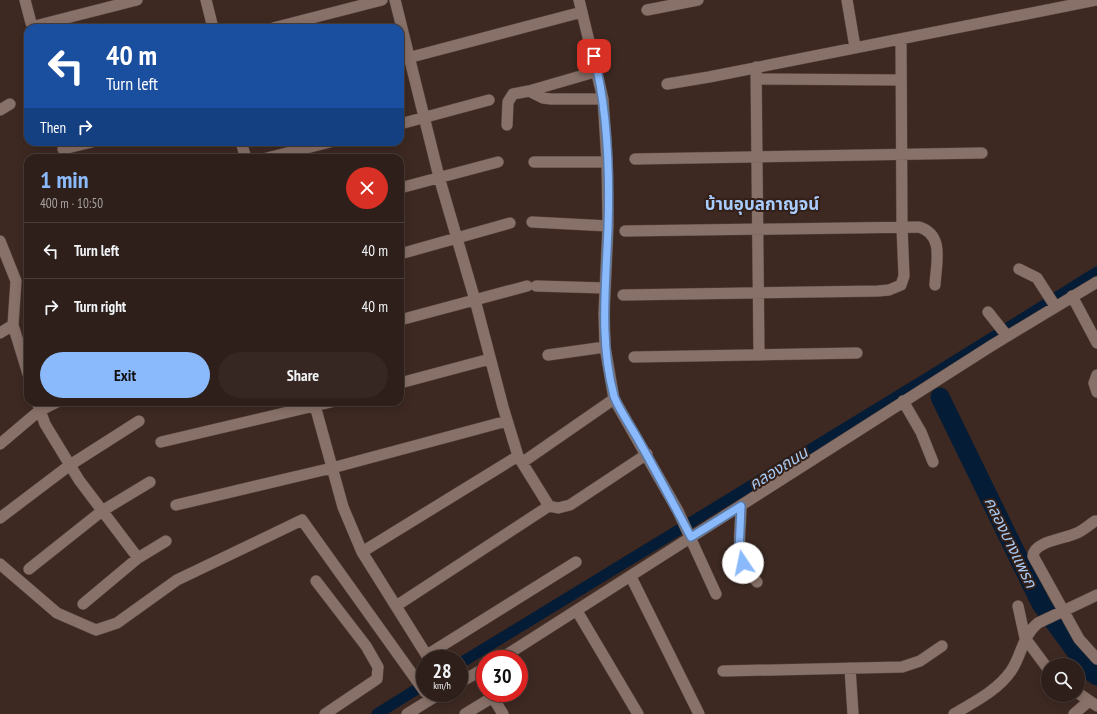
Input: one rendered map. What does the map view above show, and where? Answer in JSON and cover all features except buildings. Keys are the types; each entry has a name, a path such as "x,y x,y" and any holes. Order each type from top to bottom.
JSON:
{"street":[{"path":"25,0 32,24"},
{"path":"43,24 137,0"},
{"path":"206,0 212,24"},
{"path":"289,24 382,0"},
{"path":"395,0 399,24"},
{"path":"647,10 698,0"},
{"path":"847,0 855,47"},
{"path":"667,84 1097,0"},
{"path":"549,506 520,459 507,421 475,300 456,238 423,118 404,58 580,3 604,99 608,162 605,347 614,399 647,454 678,511 716,594"},
{"path":"623,295 878,291 896,288 902,285 904,276 902,227 901,39"},
{"path":"756,67 759,354"},
{"path":"507,125 508,102 510,96 513,94 529,91 598,71"},
{"path":"756,79 901,80"},
{"path":"529,91 543,98 551,99 604,99"},
{"path":"404,123 489,100"},
{"path":"64,150 78,146"},
{"path":"283,154 314,146"},
{"path":"635,159 982,153"},
{"path":"404,187 498,162"},
{"path":"534,162 608,162"},
{"path":"532,222 608,226"},
{"path":"404,253 510,223"},
{"path":"625,231 758,231 919,227 932,234 936,241 937,254 935,285"},
{"path":"0,241 16,281 13,325 24,361"},
{"path":"1019,269 1037,278 1054,304"},
{"path":"514,650 630,577 689,534 741,506 1006,333 1054,304 1097,282"},
{"path":"404,319 532,286 605,288"},
{"path":"1072,296 1097,343"},
{"path":"992,315 1006,333"},
{"path":"0,333 13,325"},
{"path":"548,355 605,347"},
{"path":"634,356 857,353"},
{"path":"404,382 490,359"},
{"path":"1097,375 1094,383 1097,392"},
{"path":"362,552 520,459 614,399"},
{"path":"903,401 921,432 933,462"},
{"path":"161,442 307,406"},
{"path":"316,406 343,507 362,552 424,650"},
{"path":"0,444 38,407 44,424 70,465 102,511 138,558"},
{"path":"0,518 70,465 139,421"},
{"path":"176,505 332,468 507,421"},
{"path":"396,606 549,506 558,508 570,506 647,454"},
{"path":"29,569 102,511 150,482"},
{"path":"741,506 739,552 743,563 757,582"},
{"path":"0,564 57,613 96,630 117,623 177,580 302,520 416,680"},
{"path":"1095,520 1083,531 1042,544 1033,552 1033,556 1061,612 1079,639 1097,659"},
{"path":"83,604 138,558 166,541"},
{"path":"439,650 576,562"},
{"path":"630,577 699,714"},
{"path":"316,581 366,646 378,667 376,679 325,714"},
{"path":"954,714 987,694 1000,683 1016,662 1025,638 1032,628 1038,623 1097,595"},
{"path":"1018,606 1025,638 1041,660"},
{"path":"577,611 638,714"},
{"path":"723,671 910,665 920,661 942,646"},
{"path":"850,668 853,714"},
{"path":"407,714 421,702"},
{"path":"465,714 481,702"},
{"path":"495,702 503,714"},
{"path":"1074,714 1093,704"}],"waterway":[{"name":"คลองถนน","path":"468,659 929,377 1097,272"},
{"name":"คลองบางแพรก","path":"940,397 1041,604 1090,671 1097,676"},
{"name":"คลองถนน","path":"377,714 416,690"}],"district":[{"name":"บ้านอุบลกาญจน์","path":"762,204"}],"route":[{"path":"594,56 604,99 608,162 608,226 604,325 605,347 614,399 647,454 691,537 741,506 739,552 743,563"}]}
